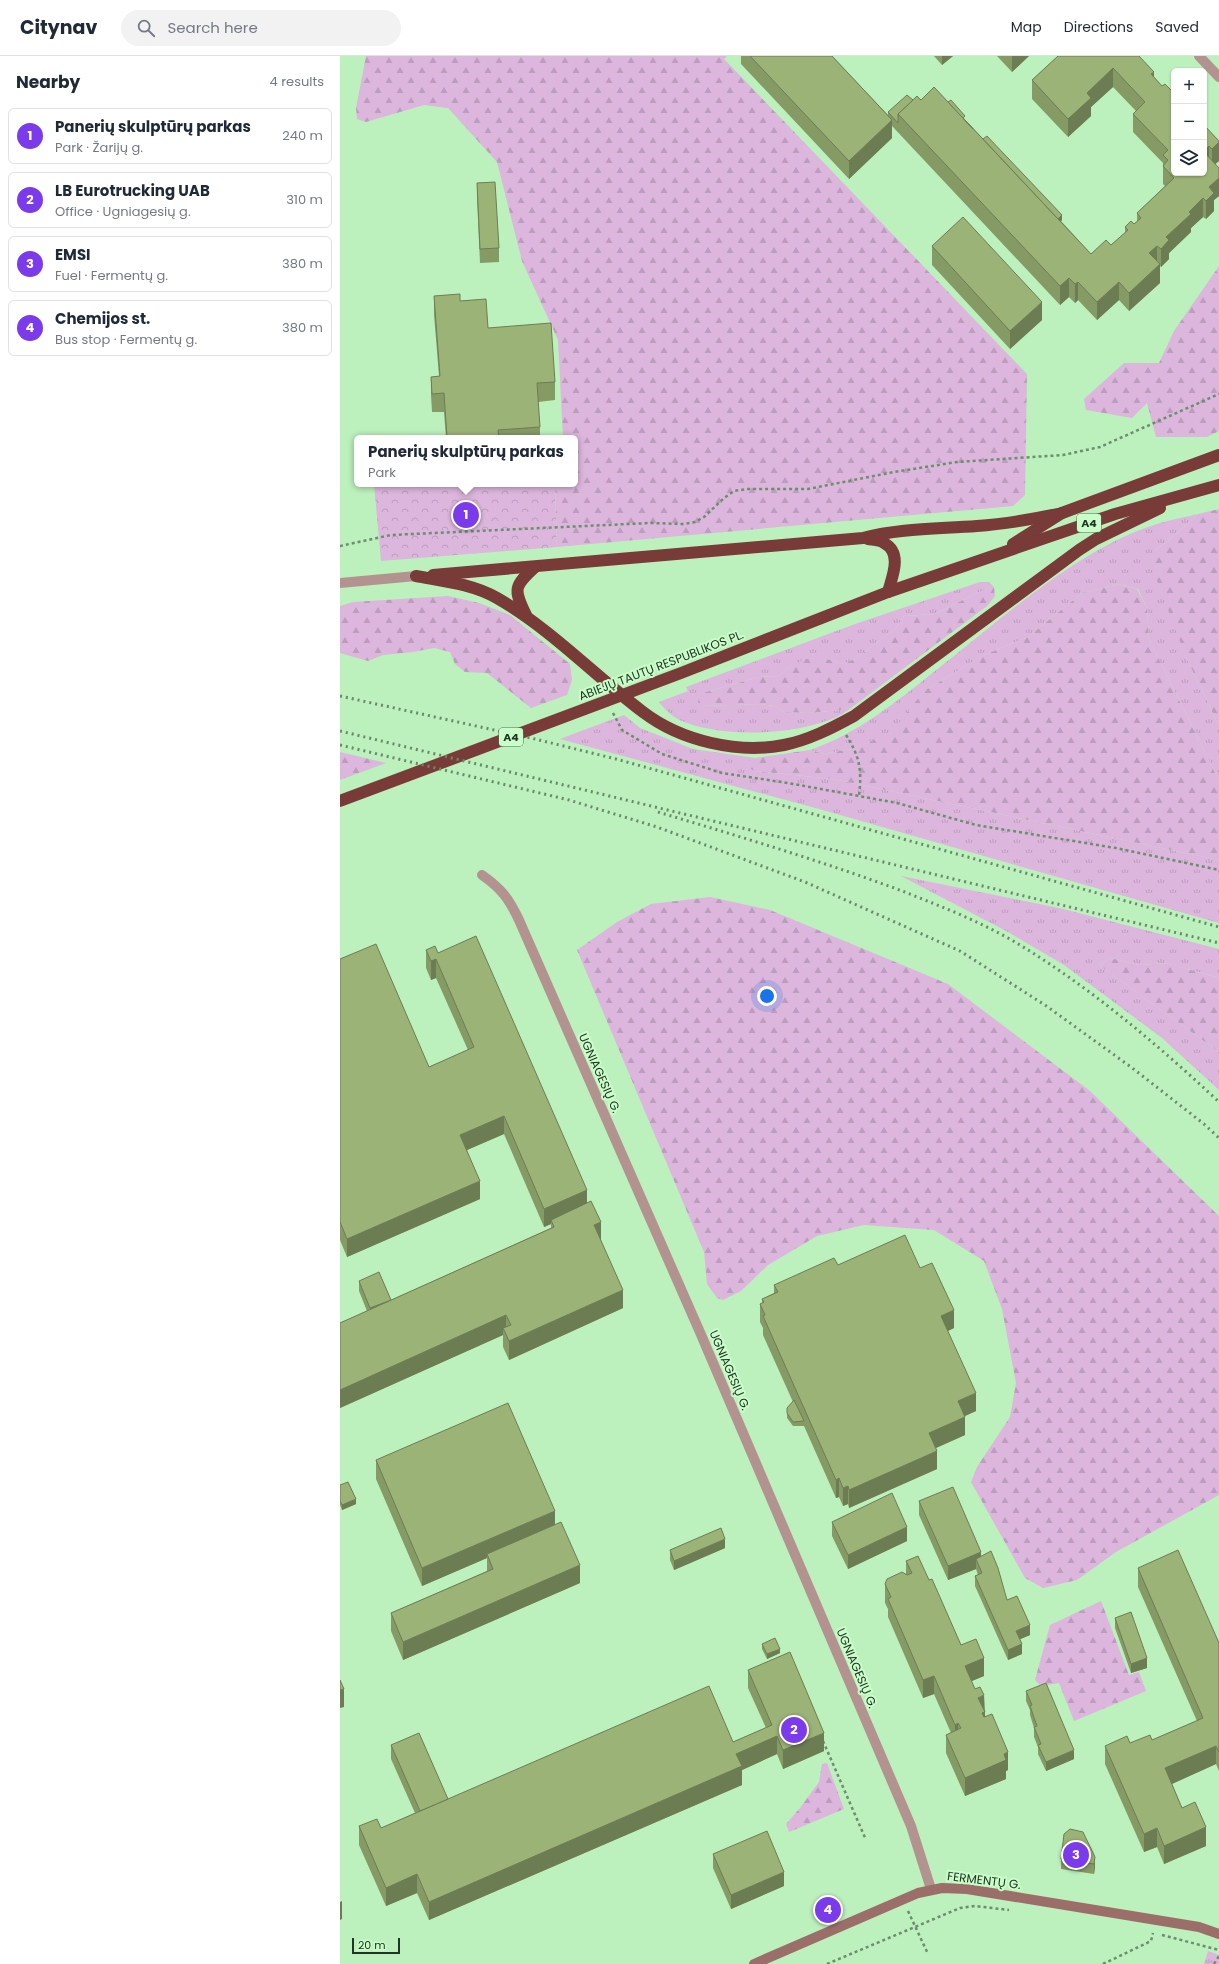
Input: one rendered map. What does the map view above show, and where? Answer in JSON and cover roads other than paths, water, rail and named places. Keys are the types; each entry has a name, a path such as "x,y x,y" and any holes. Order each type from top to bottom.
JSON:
{"highway":[{"name":"ABIEJŲ TAUTŲ RESPUBLIKOS PL.","path":"993,556 1062,513 1219,455"},
{"name":"ABIEJŲ TAUTŲ RESPUBLIKOS PL.","path":"340,801 681,673 888,592 1115,514 1219,485"},
{"path":"416,576 472,588 496,597 526,615 643,713 668,728 690,737 739,746 764,747 784,745 803,740 840,724 854,716 1079,550 1096,539 1186,495"},
{"path":"416,576 863,538 903,532 1009,523 1062,513"},
{"path":"863,538 884,542 893,551 895,567 888,592"},
{"path":"526,615 518,600 517,590 520,580 535,567"}],"main road":[{"name":"FERMENTŲ G.","path":"754,1964 930,1889 953,1887 1199,1927 1219,1934"},
{"name":"FERMENTŲ G.","path":"1199,1927 1219,1925"}],"street":[{"path":"1199,56 1219,77"},
{"path":"340,582 416,576"},
{"name":"UGNIAGESIŲ G.","path":"482,875 498,886 509,900 519,920 699,1330 911,1826 930,1889"}],"railway":[{"path":"340,696 535,739 616,759 1219,927"},
{"path":"340,731 1219,943"},
{"path":"340,745 569,800 657,827 805,882 960,951 1045,1005 1131,1067 1204,1124 1219,1138"},
{"path":"658,812 867,878 944,908 991,929 1020,945 1073,980 1148,1038 1219,1102"}],"place":[{"name":"Panerių skulptūrų parkas","path":"466,515"},
{"name":"LB Eurotrucking UAB","path":"794,1730"},
{"name":"EMSI","path":"1076,1855"},
{"name":"Chemijos st.","path":"828,1910"}]}
